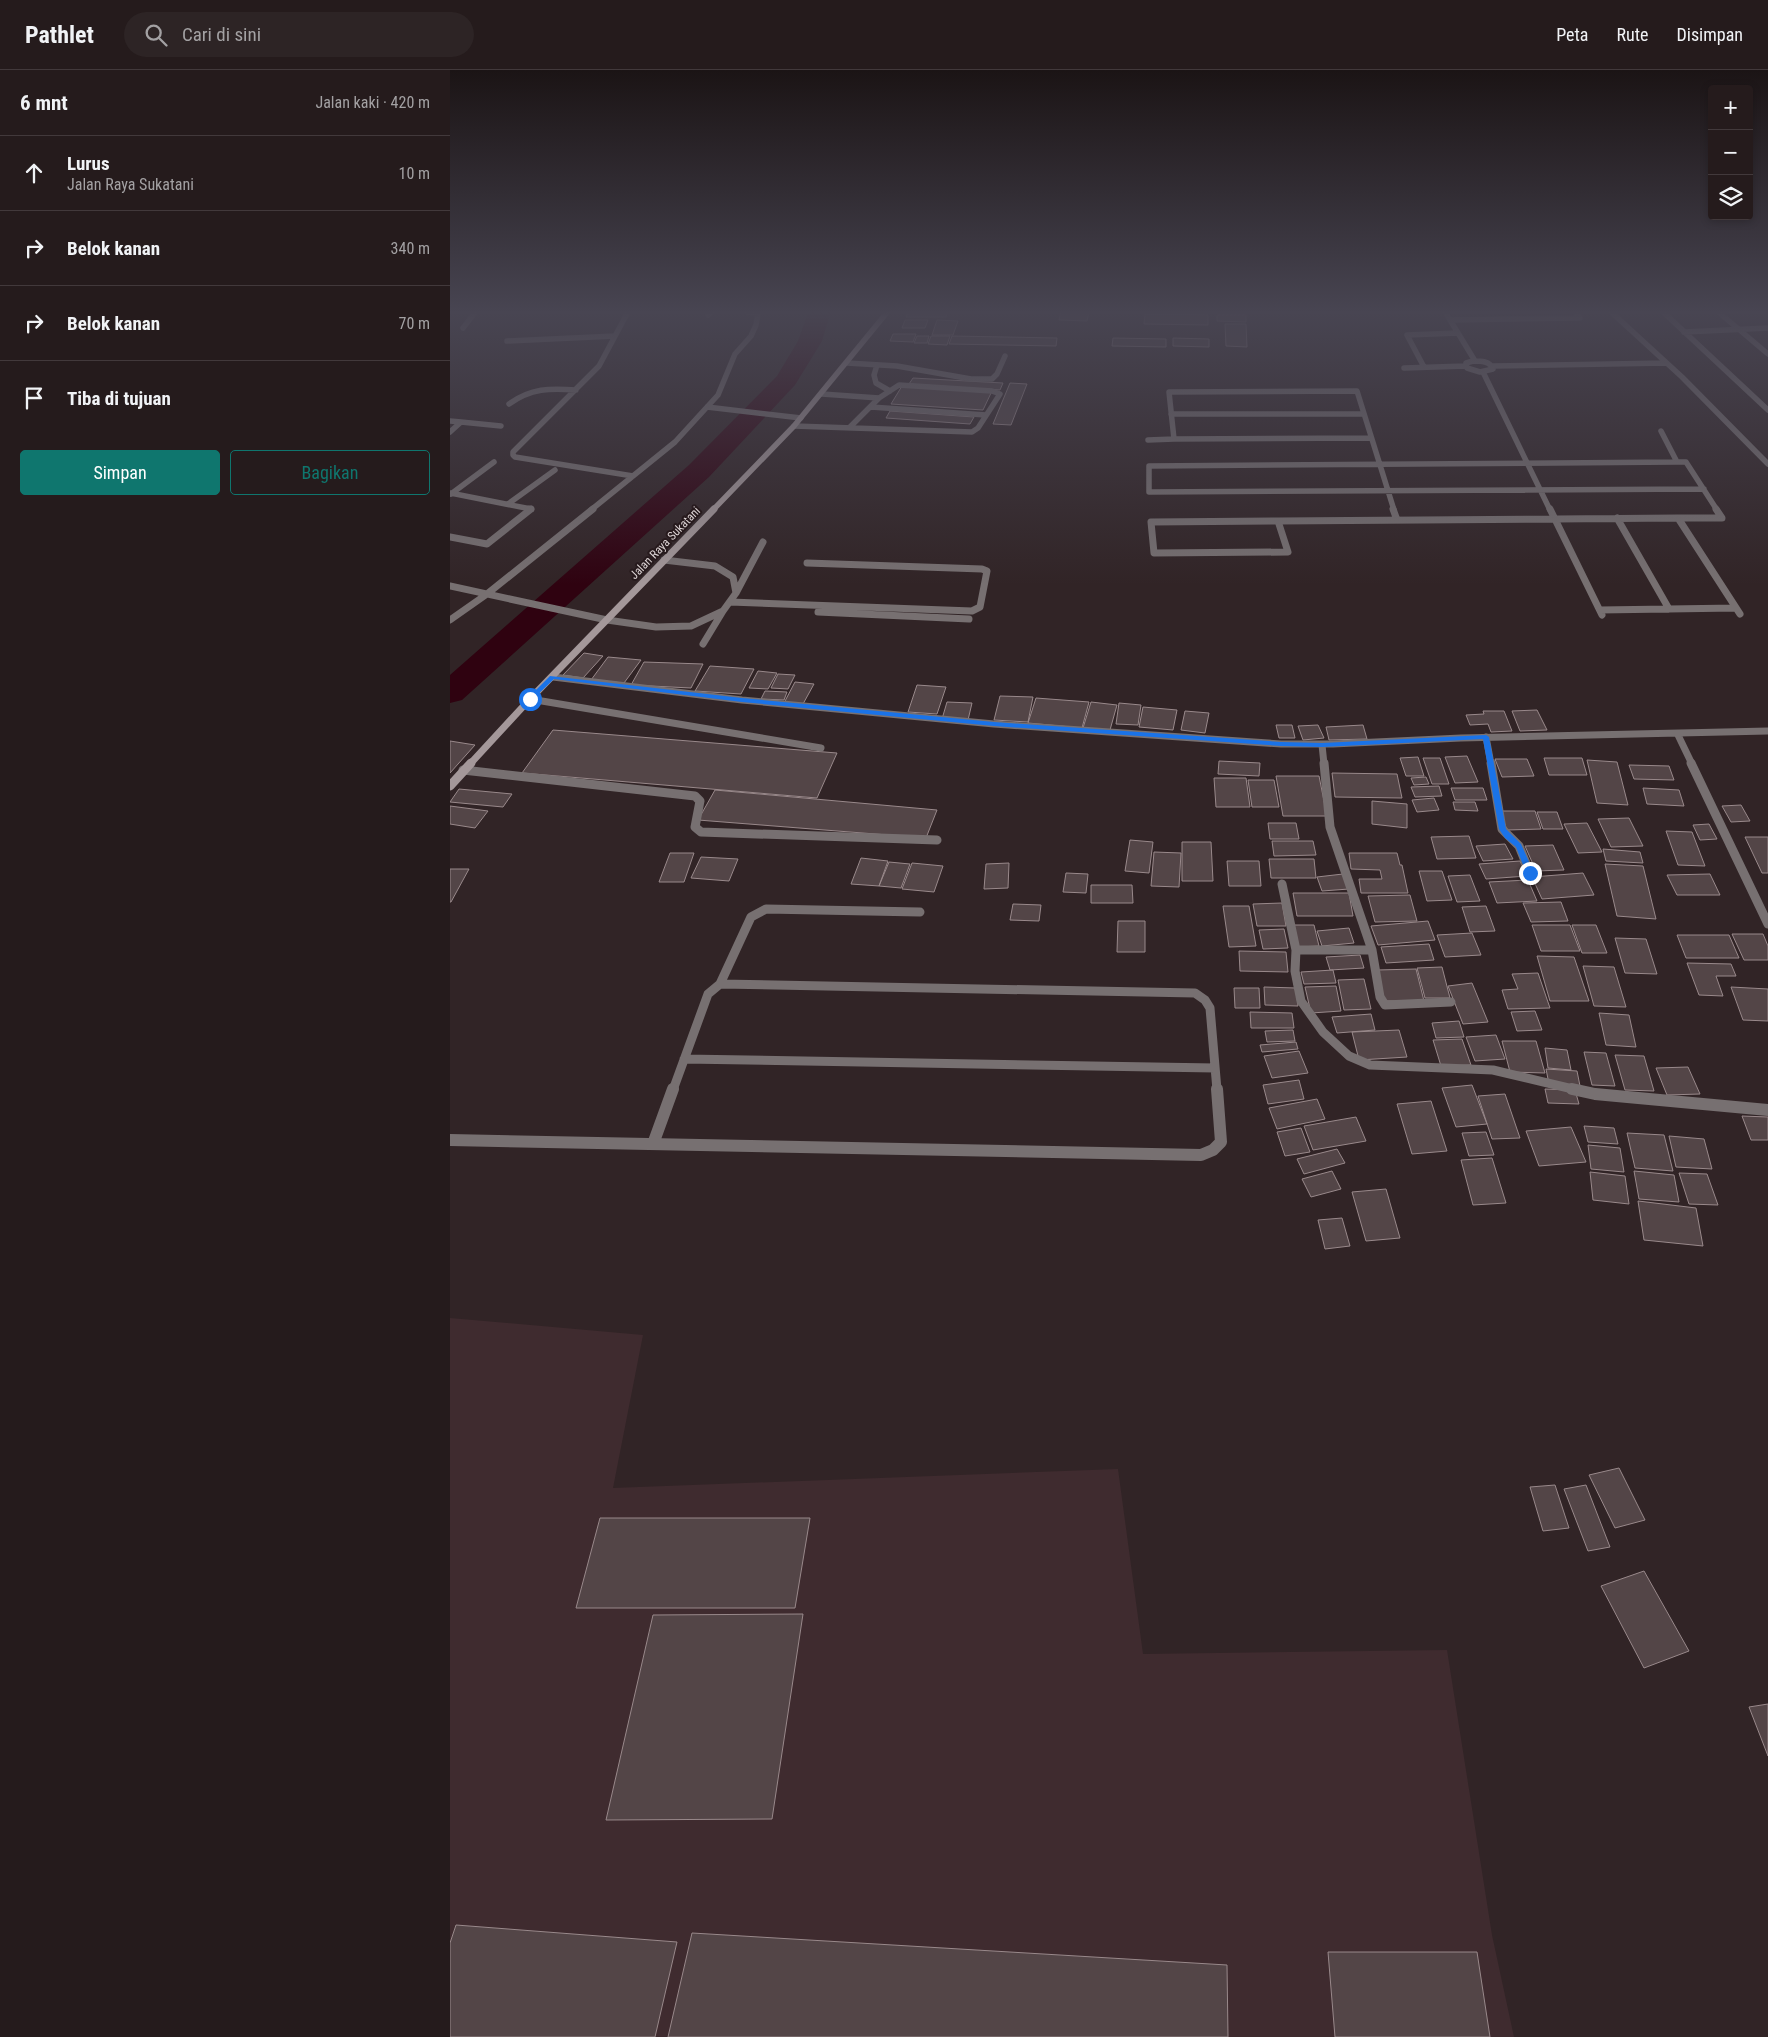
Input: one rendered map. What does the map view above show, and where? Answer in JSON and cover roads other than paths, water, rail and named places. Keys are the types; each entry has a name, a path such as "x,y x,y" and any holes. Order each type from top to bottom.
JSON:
{"main road":[{"name":"Jalan Raya Sukatani","path":"450,786 530,699 815,402"}],"street":[{"path":"564,402 513,452 513,455 633,476"},
{"path":"450,620 487,594 675,442 712,402"},
{"path":"850,427 875,402"},
{"path":"794,426 972,432 978,428 995,402"},
{"path":"1170,402 1174,439"},
{"path":"1360,402 1379,464 1390,491 1397,520"},
{"path":"1498,402 1601,613 1669,609 1738,611 1678,518"},
{"path":"1706,402 1768,464"},
{"path":"707,407 801,418"},
{"path":"870,407 986,415"},
{"path":"1171,414 1364,414"},
{"path":"450,421 501,426"},
{"path":"450,432 461,422"},
{"path":"1661,431 1677,462"},
{"path":"1148,440 1371,438"},
{"path":"450,493 494,462"},
{"path":"1278,520 1288,552 1154,553 1150,522 1278,520 1722,518 1704,489 1686,462 1149,466 1149,492 1704,489"},
{"path":"508,504 555,470"},
{"path":"450,493 531,509 487,544 450,537"},
{"path":"1617,518 1669,609"},
{"path":"704,644 736,593 763,542"},
{"path":"664,560 715,566 733,577 736,593"},
{"path":"450,586 607,620 656,627 691,626 726,607 972,610 980,607 987,571 982,569 807,563"},
{"path":"726,607 969,619"},
{"path":"552,677 742,700 994,724 1322,745 1486,737 1678,735 1768,731"},
{"path":"530,699 822,748"},
{"path":"1678,735 1768,924"},
{"path":"1486,737 1502,829 1519,846 1530,873"},
{"path":"1322,745 1330,827 1372,950 1380,997 1385,1005 1451,1002"},
{"path":"463,770 695,796 700,801 696,827 701,832 936,840"},
{"path":"1282,884 1296,950 1295,970 1301,1001 1323,1032 1349,1056 1360,1062 1370,1065 1492,1070 1595,1094 1768,1110"},
{"path":"653,1144 708,994 720,984 751,917 766,910 920,912"},
{"path":"1296,950 1372,950"},
{"path":"450,1140 1201,1155 1213,1150 1221,1142 1210,1008 1205,1000 1195,993 720,984"},
{"path":"684,1059 1215,1068"}],"waterway":[{"path":"450,693 699,471 765,402"}]}
